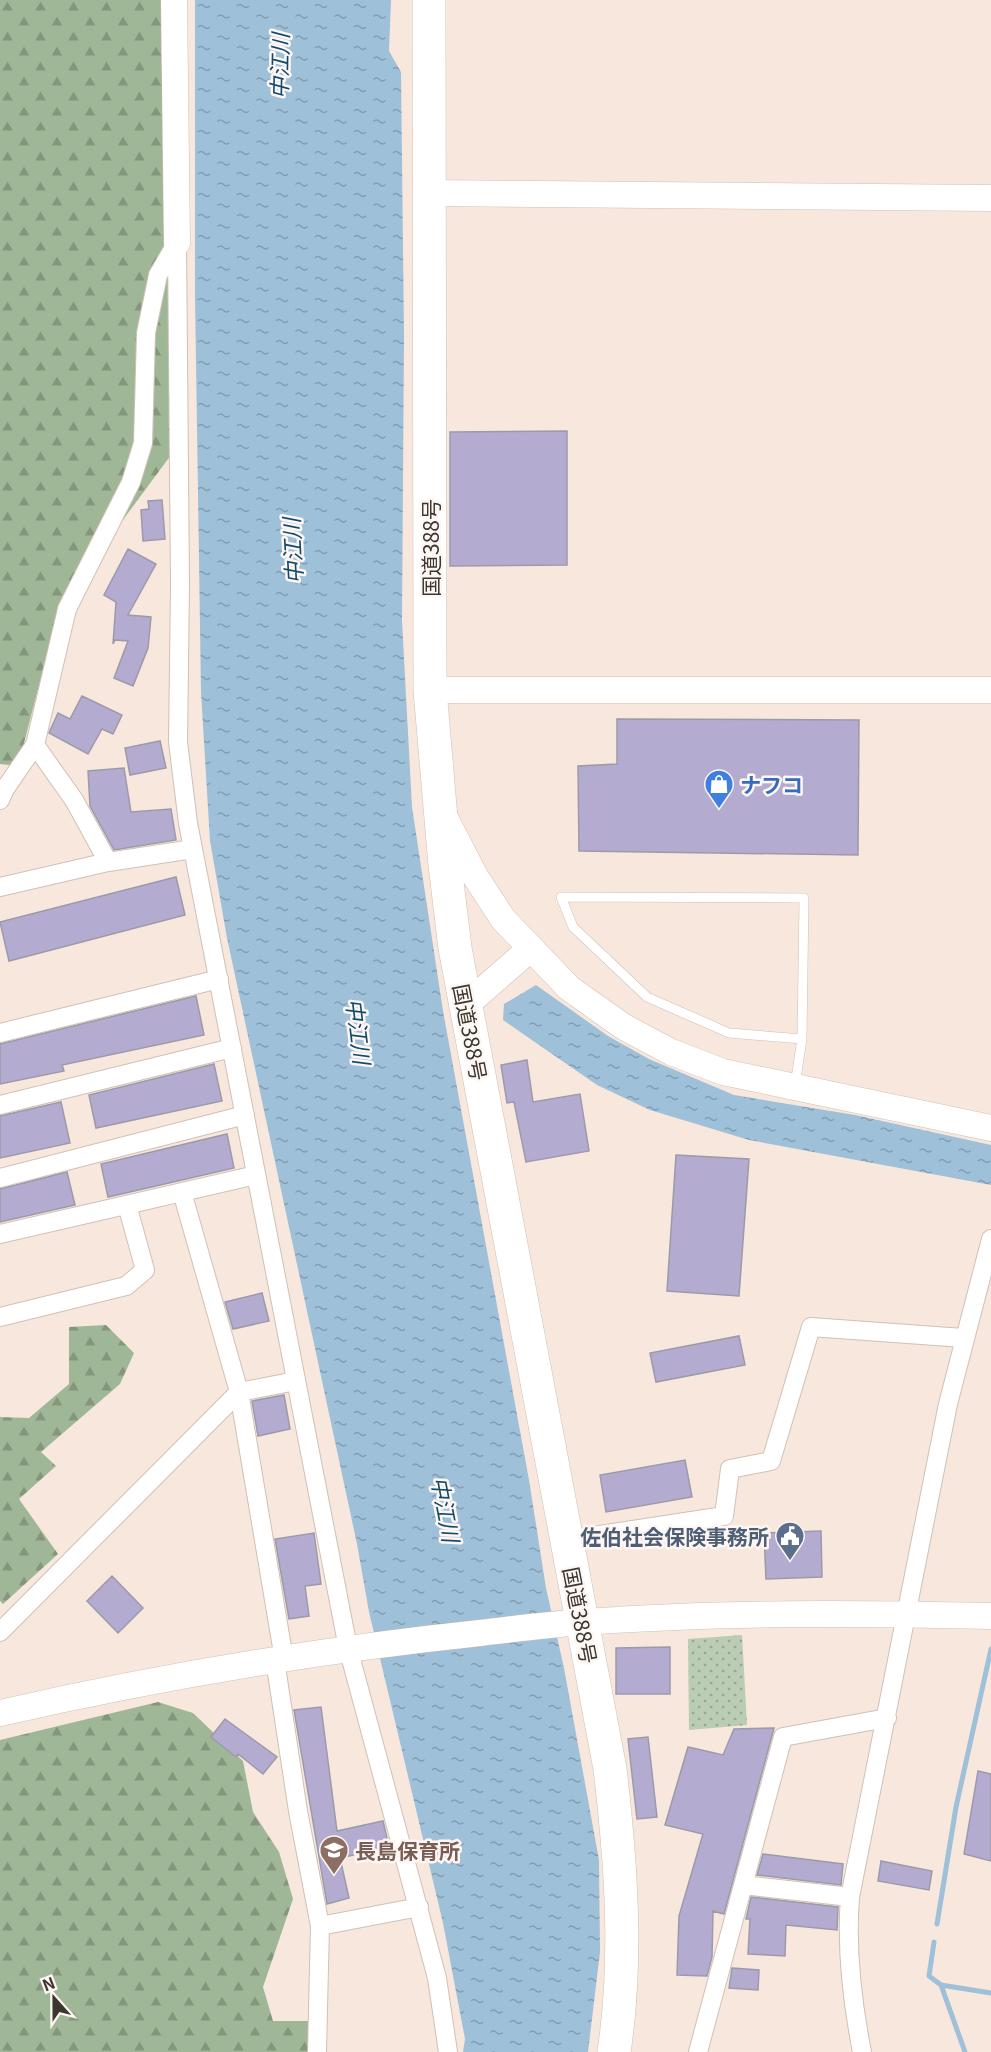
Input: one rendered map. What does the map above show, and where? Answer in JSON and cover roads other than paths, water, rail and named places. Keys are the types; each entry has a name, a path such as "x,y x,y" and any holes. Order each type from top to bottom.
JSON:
{"highway":[{"name":"国道388号","path":"429,0 430,690 439,805 453,928 567,1540 575,1623 610,1769 619,1842 620,1971 614,2052"}],"street":[{"path":"174,0 180,585 178,742 193,849 296,1382 437,1978 448,2052"},
{"path":"430,193 991,198"},
{"path":"0,800 35,745 67,609 131,482 142,443 146,333 158,275 177,243"},
{"path":"430,690 991,690"},
{"path":"35,745 74,800 108,862"},
{"path":"439,805 475,876 503,919 530,950 569,988 608,1017 656,1044 723,1072 991,1128"},
{"path":"0,887 108,862 193,849"},
{"path":"466,1005 530,950"},
{"path":"1,1030 219,979"},
{"path":"0,1105 232,1048"},
{"path":"0,1178 245,1115"},
{"path":"0,1234 256,1175"},
{"path":"182,1192 239,1392 279,1660 298,1811 320,1926 317,2052"},
{"path":"0,1317 126,1286 145,1270 127,1205"},
{"path":"862,2052 851,1977 848,1929 850,1896 963,1338 991,1239"},
{"path":"567,1540 724,1515 730,1469 771,1461 811,1327 963,1338"},
{"path":"0,1632 239,1392 296,1382"},
{"path":"0,1713 71,1697 358,1647 575,1623 755,1615 987,1616"},
{"path":"698,2052 783,1737 887,1718"},
{"path":"743,1885 850,1896"},
{"path":"320,1926 419,1907"}],"lane":[{"path":"795,1087 802,1039 804,898 561,897 573,927 647,997 729,1034 802,1039"}],"water":[{"name":"中江川","path":"195,0 391,0 389,51 401,72 404,336 402,621 412,807 443,1011 529,1480 546,1588 564,1668 599,1860 600,1952 588,2052 463,2052 465,2039 443,1923 369,1612 357,1544 227,938 210,841 201,692 195,297"},
{"path":"536,985 608,1036 649,1059 734,1095 855,1115 991,1145 991,1185 749,1140 650,1110 597,1085 503,1020 504,1004"}],"waterway":[{"path":"937,1924 956,1807 991,1649"},
{"path":"934,1942 929,1976 941,1985 965,2052"},
{"path":"941,1985 991,1993"}],"place":[{"name":"ナフコ","path":"719,810"},
{"name":"佐伯社会保険事務所","path":"790,1562"},
{"name":"長島保育所","path":"334,1876"}]}
